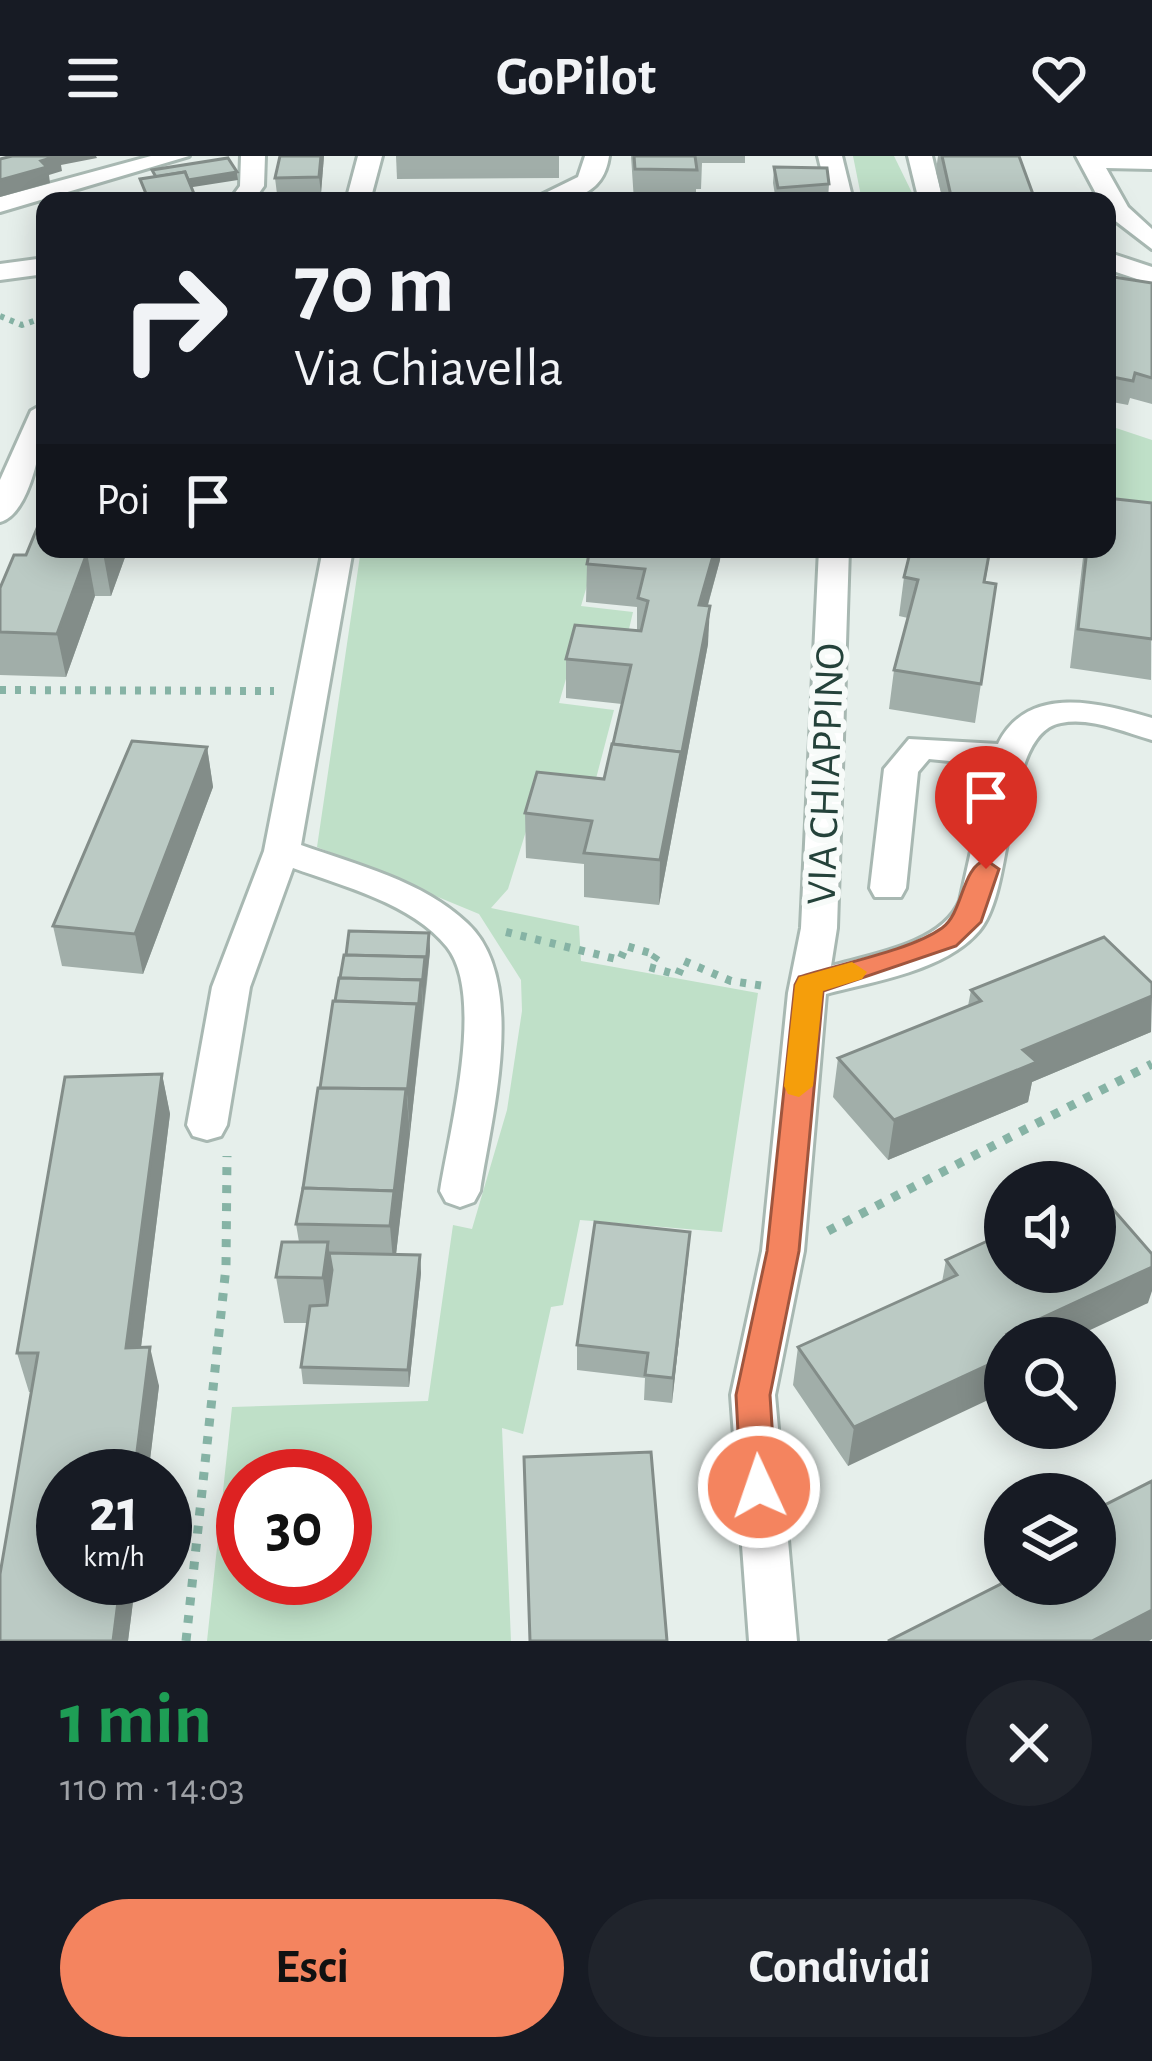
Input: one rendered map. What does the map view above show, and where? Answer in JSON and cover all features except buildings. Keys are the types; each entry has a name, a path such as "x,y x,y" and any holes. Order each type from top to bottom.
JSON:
{"street":[{"path":"47,192 177,156"},
{"path":"248,192 254,156"},
{"path":"360,192 370,156"},
{"path":"567,192 584,186 597,167 597,156"},
{"path":"830,156 839,192"},
{"path":"920,156 929,192"},
{"path":"1090,158 1145,164"},
{"path":"1090,158 1108,192"},
{"path":"0,205 36,195"},
{"path":"1116,208 1152,242"},
{"path":"1116,263 1152,276"},
{"path":"0,272 36,267"},
{"path":"0,513 36,431"},
{"path":"207,1125 231,987 282,851 336,558"},
{"name":"VIA CHIAPPINO","path":"773,1641 753,1395 783,1251 809,985 819,928 834,558"},
{"path":"809,985 946,939 968,922 992,841 1005,756 1016,732 1046,716 1078,714 1152,729"},
{"path":"888,888 901,769 921,747 1005,756"},
{"path":"282,851 406,902 461,937 478,978 482,1024 460,1191"}],"path":[{"path":"0,316 22,326 36,320"},
{"path":"0,690 278,691"},
{"path":"461,937 504,932 620,960 626,946 657,955 649,967 678,975 684,962 731,981"},
{"path":"783,1251 943,1176 1152,1064"},
{"path":"186,1641 226,1268 227,1150 207,1125"}],"green space":[{"path":"853,156 894,156 912,192 860,192"},
{"path":"1116,428 1152,440 1152,522 1116,515"},
{"path":"360,558 618,558 593,565 581,606 633,612 621,663 572,658 559,703 614,710 593,790 532,812 508,889 491,908 579,926 581,961 758,993 722,1232 580,1220 563,1305 551,1307 523,1434 502,1428 511,1641 207,1641 216,1557 216,1605 372,1605 372,1449 228,1449 232,1407 428,1401 453,1225 472,1229 507,1110 522,1011 521,980 479,914 317,847"}],"slow traffic":[{"path":"799,1086 809,985 852,972"}],"route":[{"path":"759,1487 753,1395 783,1251 809,985 946,939 968,922 986,869"}]}
